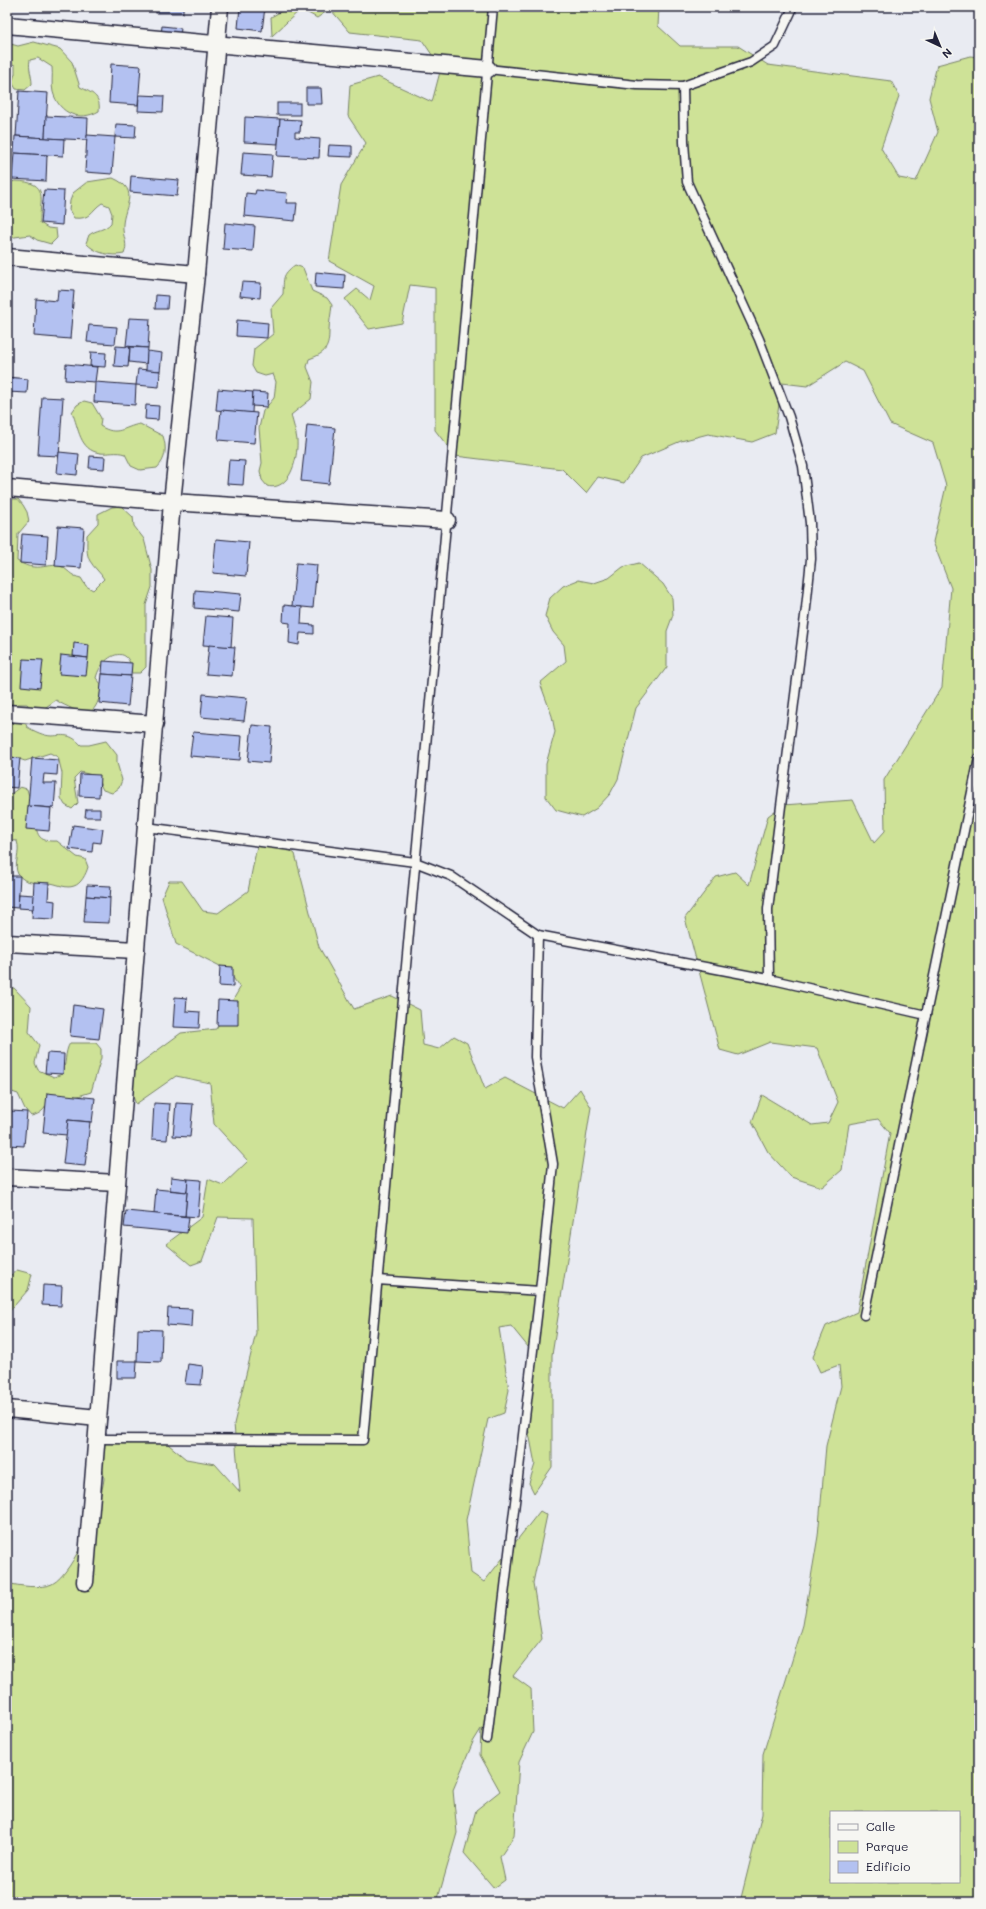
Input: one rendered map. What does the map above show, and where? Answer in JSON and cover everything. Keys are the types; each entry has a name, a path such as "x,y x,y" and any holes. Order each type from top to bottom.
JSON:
{"street":[{"path":"85,1582 172,502 196,274 220,7"},
{"path":"7,25 488,69"},
{"path":"7,257 196,274"},
{"path":"7,488 172,502 446,520"},
{"path":"7,713 155,724"},
{"path":"7,943 136,950"},
{"path":"7,1176 117,1183"},
{"path":"7,1409 98,1418"}],"lane":[{"path":"96,1439 363,1440 493,7"},
{"path":"488,69 637,85 682,86 752,62 775,46 791,7"},
{"path":"682,86 686,182 759,339 789,417 803,466 810,523 811,559 806,608 768,909 769,979"},
{"path":"864,1315 979,758"},
{"path":"146,826 415,862 451,876 538,935 769,979 926,1015"},
{"path":"487,1739 540,1291 553,1164 535,1057 538,935"},
{"path":"377,1280 540,1291"}],"green space":[{"path":"289,7 659,7 658,26 680,46 738,46 768,65 891,81 899,96 881,148 899,178 916,181 938,132 929,98 937,65 970,56 979,57 979,1902 740,1902 762,1814 763,1754 803,1625 818,1536 826,1446 841,1386 839,1365 820,1372 813,1357 826,1326 857,1312 890,1133 878,1119 849,1124 842,1170 822,1187 791,1177 768,1152 752,1122 762,1095 812,1125 828,1123 838,1102 817,1048 770,1042 738,1055 720,1050 685,918 716,877 735,872 749,885 768,816 783,805 853,800 874,843 885,831 884,780 942,687 951,588 933,542 946,486 933,443 890,424 863,371 845,362 807,386 782,383 775,433 752,442 708,434 681,441 641,458 624,483 598,477 586,493 562,469 455,456 435,430 435,288 410,285 402,323 369,329 345,299 357,289 370,300 374,286 329,261 341,185 366,143 348,116 350,85 378,77 432,102 441,68 422,40 350,32 330,9 317,18 301,9 272,36 271,17"},
{"path":"34,42 60,49 72,62 80,87 92,93 97,98 99,102 99,111 85,116 78,116 65,111 56,100 53,92 52,67 38,58 30,60 29,66 32,84 25,90 16,89 12,82 15,74 15,65 7,62 7,43 18,46"},
{"path":"113,178 122,183 129,194 123,222 126,247 124,254 119,255 99,252 86,243 89,235 111,223 112,214 109,206 102,203 84,218 74,218 69,210 73,193 87,182"},
{"path":"15,181 26,182 34,185 41,193 40,223 48,228 56,229 57,238 51,244 37,240 30,235 7,238 8,183"},
{"path":"295,265 303,268 312,291 327,298 332,305 329,337 327,346 323,352 309,359 307,367 313,382 311,399 291,415 297,440 297,452 291,473 282,483 269,487 262,480 260,471 262,463 259,428 263,411 274,398 276,382 273,374 265,376 256,373 252,366 254,349 273,334 271,308 283,294 285,275"},
{"path":"84,401 92,403 101,418 100,426 106,429 116,431 140,424 163,436 165,453 160,465 157,468 140,470 131,466 125,454 100,453 88,448 81,437 72,412 77,405"},
{"path":"7,499 18,499 27,512 29,521 18,534 17,561 21,563 32,567 53,565 60,566 74,576 81,578 86,586 93,590 104,579 88,556 87,535 98,523 98,514 112,507 121,506 133,517 134,526 144,539 152,570 152,587 146,605 146,667 140,673 131,673 130,664 127,658 122,655 116,655 104,662 99,669 96,678 102,685 99,698 91,712 80,712 56,700 43,709 35,711 27,704 18,704 27,727 49,736 61,735 71,737 81,745 89,745 106,741 117,755 117,763 122,780 119,788 112,793 103,790 96,776 80,772 74,778 78,803 72,809 65,805 61,798 62,773 58,757 50,753 25,761 7,755"},
{"path":"639,563 663,584 672,598 673,615 667,631 667,667 636,708 618,779 610,794 597,808 582,817 556,810 546,797 546,764 555,732 552,716 540,683 566,661 564,645 553,632 545,616 550,598 563,586 578,580 594,583 609,578 623,567"},
{"path":"20,787 27,789 39,836 45,840 57,841 77,857 85,859 88,867 83,878 77,885 68,887 50,883 32,882 24,880 18,874 16,867 18,850 17,841 7,840 7,797"},
{"path":"276,840 295,854 319,947 354,1009 392,996 420,1010 423,1045 439,1049 454,1036 467,1043 485,1089 505,1078 563,1108 580,1089 591,1107 552,1355 552,1467 534,1493 529,1483 535,1464 524,1407 533,1353 511,1326 499,1328 509,1390 504,1413 488,1419 466,1520 471,1573 484,1582 540,1511 547,1515 533,1583 542,1639 513,1676 531,1689 533,1732 519,1762 514,1836 500,1857 505,1880 494,1888 464,1853 476,1810 500,1791 480,1755 481,1729 473,1742 453,1790 457,1833 437,1902 7,1902 7,1583 30,1586 48,1586 61,1577 69,1566 86,1536 102,1490 104,1475 97,1450 111,1436 163,1440 186,1459 215,1464 240,1492 234,1424 256,1333 253,1218 218,1217 202,1261 191,1265 166,1244 202,1217 208,1179 223,1185 248,1161 214,1124 210,1083 176,1076 136,1104 124,1075 181,1033 216,1029 240,988 228,970 176,944 162,897 169,881 182,881 203,911 218,913 248,891 257,846"},
{"path":"7,988 14,988 31,1006 29,1032 39,1045 35,1063 38,1070 54,1077 62,1074 70,1043 96,1043 101,1049 101,1058 91,1092 72,1098 49,1101 42,1111 31,1116 25,1109 18,1094 9,1091 7,1092"},
{"path":"17,1270 32,1274 28,1290 7,1314 7,1278"}],"building":[{"path":"156,7 183,7 183,13 156,13"},
{"path":"240,7 265,7 262,31 238,28"},
{"path":"162,26 181,28 180,37 161,35"},
{"path":"111,64 141,66 138,105 109,103"},
{"path":"7,72 12,72 9,113 7,113"},
{"path":"306,88 321,88 322,104 306,104"},
{"path":"19,91 48,93 45,138 16,136"},
{"path":"139,95 164,96 163,112 138,111"},
{"path":"277,103 300,103 300,115 277,115"},
{"path":"46,116 88,118 87,140 45,138"},
{"path":"245,117 280,119 278,144 244,142"},
{"path":"280,119 301,120 300,132 295,132 295,137 320,139 319,158 277,156"},
{"path":"116,124 136,125 135,138 115,137"},
{"path":"87,135 115,137 112,174 85,172"},
{"path":"15,136 64,139 63,156 14,153"},
{"path":"329,145 352,146 352,157 328,156"},
{"path":"243,152 273,154 271,177 241,175"},
{"path":"14,153 47,155 46,181 12,179"},
{"path":"7,171 12,171 11,196 7,196"},
{"path":"131,176 179,180 177,196 130,192"},
{"path":"44,190 64,191 62,225 41,223"},
{"path":"256,190 287,193 286,203 297,203 295,221 244,216 246,193 255,194"},
{"path":"225,223 255,226 253,251 223,249"},
{"path":"316,272 345,275 344,289 315,287"},
{"path":"242,282 261,283 260,298 240,296"},
{"path":"58,290 74,291 70,339 34,336 36,299 57,301"},
{"path":"156,295 168,296 167,309 155,309"},
{"path":"129,318 150,319 148,348 126,346"},
{"path":"237,320 268,323 267,338 236,336"},
{"path":"89,325 117,327 115,344 87,342"},
{"path":"116,346 130,347 128,367 114,366"},
{"path":"130,347 148,348 146,364 129,362"},
{"path":"147,351 162,353 160,371 146,370"},
{"path":"91,352 106,353 105,367 90,366"},
{"path":"66,364 97,367 95,382 65,380"},
{"path":"138,369 160,371 159,387 136,385"},
{"path":"7,377 28,379 27,393 7,392"},
{"path":"95,382 136,385 135,405 94,402"},
{"path":"218,389 253,392 252,413 216,410"},
{"path":"253,392 268,393 267,407 252,406"},
{"path":"42,397 63,398 59,456 38,455"},
{"path":"146,405 159,406 158,420 145,419"},
{"path":"221,410 257,413 254,443 218,440"},
{"path":"307,425 335,428 329,484 301,481"},
{"path":"59,452 79,454 77,475 57,473"},
{"path":"90,456 105,457 104,469 89,468"},
{"path":"229,460 245,461 243,485 227,484"},
{"path":"58,526 84,528 81,568 55,566"},
{"path":"22,534 48,536 46,565 20,563"},
{"path":"216,539 249,542 246,576 213,573"},
{"path":"296,563 317,565 313,608 292,606"},
{"path":"195,590 241,594 239,612 194,608"},
{"path":"284,605 302,607 301,624 314,625 314,634 300,633 299,645 289,643 290,623 283,622"},
{"path":"206,616 233,618 231,647 203,645"},
{"path":"74,643 89,645 88,658 73,656"},
{"path":"209,645 235,647 232,676 206,674"},
{"path":"61,655 88,658 86,676 59,674"},
{"path":"23,659 43,660 40,688 21,686"},
{"path":"103,661 132,663 131,676 102,674"},
{"path":"102,674 131,676 128,706 99,703"},
{"path":"203,694 247,698 244,721 201,717"},
{"path":"252,725 272,727 269,763 248,761"},
{"path":"193,732 242,736 240,760 190,756"},
{"path":"7,757 20,758 17,788 7,787"},
{"path":"32,758 58,760 57,775 44,774 43,783 56,783 54,808 28,806"},
{"path":"80,774 100,775 99,797 79,796"},
{"path":"28,806 51,808 49,831 26,829"},
{"path":"86,809 100,809 100,817 85,817"},
{"path":"73,825 103,829 101,843 93,842 92,852 69,849"},
{"path":"8,876 20,876 18,908 7,907"},
{"path":"34,882 49,883 48,900 55,901 54,919 32,918"},
{"path":"87,885 111,886 110,898 86,896"},
{"path":"19,894 34,895 33,909 18,908"},
{"path":"86,896 110,898 109,923 84,922"},
{"path":"220,966 233,967 233,987 219,986"},
{"path":"175,997 187,998 186,1011 200,1012 199,1028 173,1027"},
{"path":"218,1000 238,1001 238,1025 217,1025"},
{"path":"73,1005 103,1009 99,1039 70,1036"},
{"path":"47,1053 64,1054 63,1074 45,1073"},
{"path":"47,1093 95,1098 92,1122 68,1120 67,1135 43,1133"},
{"path":"154,1103 170,1104 167,1140 152,1139"},
{"path":"176,1103 193,1104 190,1137 173,1136"},
{"path":"7,1111 11,1111 7,1153"},
{"path":"11,1111 27,1112 24,1146 8,1145"},
{"path":"68,1120 90,1122 85,1166 63,1164"},
{"path":"171,1177 188,1179 187,1192 170,1190"},
{"path":"188,1179 201,1180 198,1217 185,1216"},
{"path":"156,1189 187,1192 185,1216 154,1214"},
{"path":"126,1211 189,1217 187,1233 124,1227"},
{"path":"43,1285 62,1286 61,1306 42,1305"},
{"path":"168,1308 192,1309 191,1327 167,1325"},
{"path":"138,1329 162,1330 161,1362 137,1361"},
{"path":"117,1361 137,1361 136,1378 117,1378"},
{"path":"188,1364 203,1366 201,1385 185,1384"}]}
